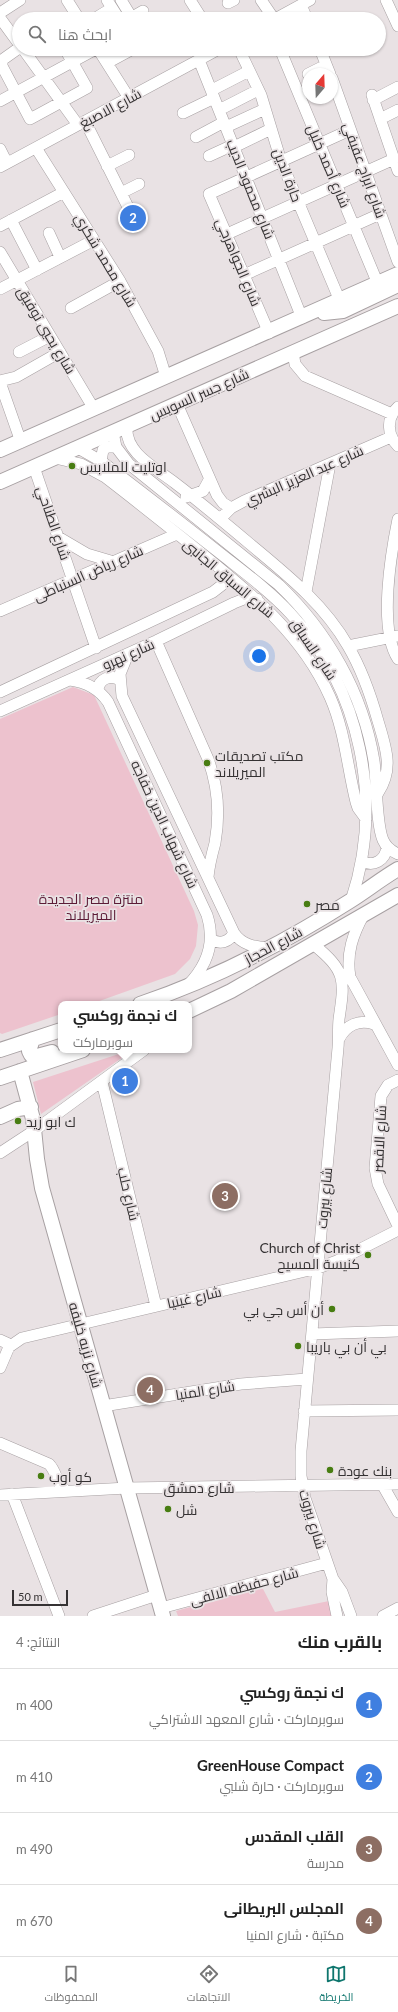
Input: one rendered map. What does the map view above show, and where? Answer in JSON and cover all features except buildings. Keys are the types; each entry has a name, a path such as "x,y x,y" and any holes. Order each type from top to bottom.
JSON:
{"main road":[{"name":"شارع جسر السويس","path":"0,450 269,333 398,274"},
{"path":"315,312 329,313 342,311 398,285"},
{"path":"326,338 347,320 398,296"},
{"name":"شارع جسر السويس","path":"0,482 398,306"},
{"name":"شارع الحجاز","path":"148,1001 222,972 268,948 351,901 398,869"},
{"name":"شارع الحجاز","path":"192,1010 230,991 365,913 396,899"},
{"path":"0,1050 58,1031"},
{"path":"33,1039 28,1051 34,1056 58,1051"},
{"path":"0,1078 75,1053"},
{"name":"شارع نزيه خليفه","path":"20,1071 31,1107 35,1130 37,1165 42,1188 160,1606"},
{"path":"0,1117 18,1109 31,1107"}],"street":[{"path":"0,13 20,0"},
{"path":"67,0 75,12"},
{"path":"122,0 127,12"},
{"path":"190,0 198,12"},
{"path":"261,0 269,12"},
{"path":"386,0 398,26"},
{"path":"287,12 306,2 307,12"},
{"path":"101,12 110,4"},
{"path":"0,18 12,34"},
{"path":"12,52 5,57 1,63 29,118 33,118 86,88 87,85 69,56"},
{"path":"28,56 62,102 81,123 107,166 129,209"},
{"path":"0,101 84,56"},
{"path":"102,56 129,98"},
{"path":"107,63 120,56"},
{"name":"شارع الاصبغ","path":"3,165 206,56"},
{"name":"حارة الدين","path":"242,56 258,90 272,129 281,161 340,301"},
{"name":"شارع أحمد خليل","path":"283,56 378,284"},
{"path":"323,56 327,68"},
{"name":"شارع محمود الديب","path":"199,60 302,318"},
{"path":"183,113 249,71"},
{"path":"294,81 302,77"},
{"path":"398,87 372,97 394,154 398,171"},
{"path":"219,110 258,90"},
{"name":"شارع ابراج عفيفي","path":"338,95 398,262"},
{"path":"196,137 265,109"},
{"path":"380,119 398,110"},
{"path":"209,156 272,129"},
{"path":"246,177 350,130"},
{"name":"شارع محمد شكري","path":"36,148 120,281 158,351 166,377"},
{"path":"0,149 3,165"},
{"path":"227,234 365,172 394,154"},
{"path":"107,166 129,155"},
{"name":"شارع الجواهرجي","path":"246,177 210,193 209,196 227,234 269,333"},
{"path":"121,193 139,184"},
{"path":"37,270 3,223 64,192"},
{"path":"244,276 380,214"},
{"path":"49,234 60,258"},
{"path":"0,289 94,240"},
{"name":"شارع يحيي توفيق","path":"0,252 94,410"},
{"path":"71,308 120,281"},
{"path":"20,352 50,336"},
{"path":"20,442 0,381 16,377 60,352"},
{"path":"293,352 297,367 305,376 395,411 389,428 391,437 398,446"},
{"path":"177,404 218,498 231,508"},
{"path":"127,426 127,436 133,449 190,494 306,592 320,608 348,646 374,705 387,758 386,780 378,793"},
{"name":"شارع السباق","path":"113,432 116,447 129,464 271,579 309,617 326,640 344,670 359,705 368,733 378,793 380,830 387,847"},
{"name":"شارع عبد العزيز البشري","path":"220,519 231,508 391,437"},
{"path":"101,461 103,450 108,446 116,447"},
{"name":"شارع السباق","path":"78,448 101,461 128,488 222,556 278,601 300,624 330,671 352,719 363,771 366,819 362,861 351,901"},
{"name":"شارع السباق الجانبى","path":"54,458 74,462 128,488 177,534 257,599 289,632 307,658 330,697 344,737 356,802 358,808 366,819"},
{"path":"306,592 330,464"},
{"name":"شارع الطناحي","path":"34,467 96,648"},
{"path":"177,504 190,494 203,491 209,480"},
{"path":"398,519 389,578 394,637 392,648 398,659"},
{"name":"شارع رياض السنباطى","path":"0,611 177,534"},
{"path":"58,537 87,554 114,562"},
{"path":"215,564 222,556"},
{"name":"شارع نهرو","path":"2,691 214,592 222,584 226,574"},
{"path":"214,592 222,598 223,608"},
{"name":"شارع نهرو","path":"5,709 128,654 238,601 257,599"},
{"path":"309,617 320,608"},
{"path":"289,632 300,624"},
{"path":"348,646 394,637"},
{"name":"شارع شهاب الدين خفاجه","path":"156,641 208,759 214,777 217,795 218,820 208,878"},
{"name":"شارع شهاب الدين خفاجه","path":"128,654 123,664 120,680 124,701 234,933 240,940 250,945 268,948"},
{"path":"344,670 356,664"},
{"path":"98,690 99,684 104,679 114,677 120,680"},
{"name":"شارع شهاب الدين خفاجه","path":"70,680 87,684 98,690 111,707 205,909 209,921 211,939 208,954 203,967 186,987"},
{"path":"2,691 10,697 5,709"},
{"path":"362,861 370,864 378,862 385,856 387,847 398,854"},
{"path":"365,913 350,946 348,968 355,989 398,1066"},
{"path":"211,939 217,942 223,942 230,939 234,933"},
{"name":"شارع بيروت","path":"312,944 334,964 343,981 343,998 300,1456 302,1486 333,1579 342,1592 351,1616"},
{"path":"192,1013 202,1005"},
{"path":"339,1039 344,1031 352,1025 361,1022 374,1024"},
{"path":"0,1153 35,1130 140,1053"},
{"name":"شارع الاقصر","path":"398,1080 385,1088 381,1096 375,1168 378,1184 398,1226"},
{"name":"شارع حلب","path":"102,1082 156,1306"},
{"name":"شارع غينيا","path":"11,1345 22,1338 318,1268 337,1261 398,1230"},
{"path":"312,1334 398,1331"},
{"path":"0,1340 11,1345 0,1368"},
{"name":"شارع المنيا","path":"103,1406 231,1385 307,1379"},
{"path":"304,1411 398,1410"},
{"path":"0,1443 46,1462 53,1469 60,1486 66,1491"},
{"path":"382,1484 398,1512"},
{"name":"شارع دمشق","path":"0,1495 126,1488 398,1484"},
{"path":"12,1494 59,1616"},
{"name":"شارع حفيظه الالفى","path":"93,1616 160,1606 327,1563"},
{"name":"شارع بيروت","path":"333,1579 332,1592 337,1616"},
{"path":"384,1616 398,1608"}],"green space":[{"name":"منتزة مصر الجديدة الميريلاند","path":"73,687 94,695 194,911 198,925 196,946 190,959 175,974 99,1001 58,1001 58,1015 2,1034 0,1033 0,719"},
{"path":"122,1053 125,1053 126,1055 41,1114 33,1082"},
{"path":"262,1587 275,1612 329,1601 333,1616 178,1616 176,1611"}],"place":[{"name":"GreenHouse Compact","path":"133,218"},
{"name":"اوتليت للملابس","path":"72,466"},
{"name":"مكتب تصديقات الميريلاند","path":"207,763"},
{"name":"مصر","path":"307,904"},
{"name":"ك نجمة روكسي","path":"125,1081"},
{"name":"ك ابو زيد","path":"18,1121"},
{"name":"القلب المقدس","path":"225,1196"},
{"name":"Church of Christ كنيسة المسيح","path":"368,1255"},
{"name":"أن أس جي بي","path":"332,1309"},
{"name":"بي أن بي باريبا","path":"298,1346"},
{"name":"المجلس البريطانى","path":"150,1390"},
{"name":"بنك عودة","path":"330,1470"},
{"name":"كو أوب","path":"41,1476"},
{"name":"شل","path":"168,1509"}]}
